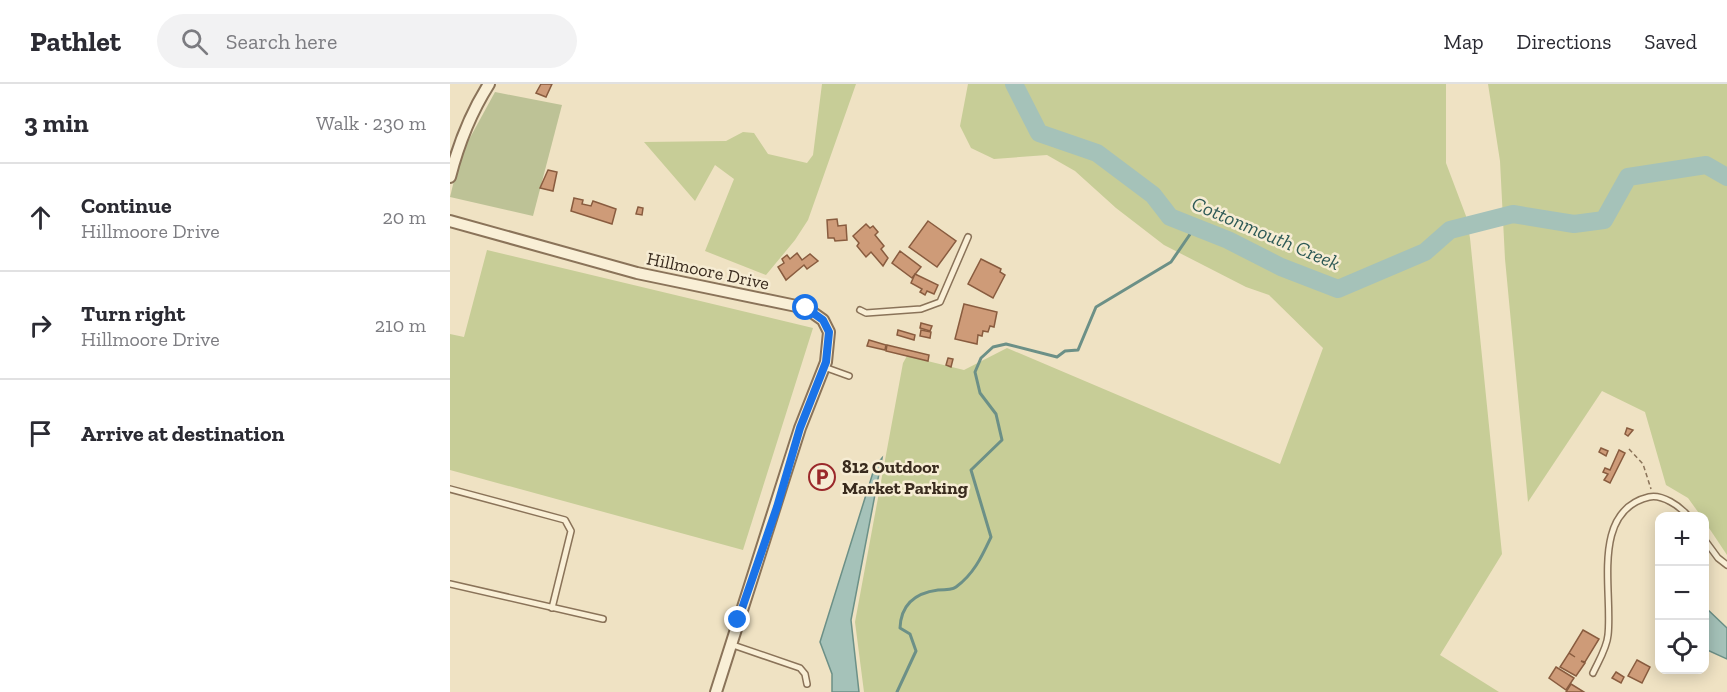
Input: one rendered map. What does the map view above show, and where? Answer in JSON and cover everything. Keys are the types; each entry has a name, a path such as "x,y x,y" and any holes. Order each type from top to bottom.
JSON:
{"street":[{"path":"450,177 459,139 470,115 489,84"},
{"name":"Hillmoore Drive","path":"450,221 637,273 806,308 823,320 829,332 824,367 800,428 777,507 730,644 717,692"}],"lane":[{"path":"860,310 866,313 921,309 940,302 968,237"},
{"path":"824,367 849,376"},
{"path":"450,489 565,520 571,531 552,608"},
{"path":"1593,673 1608,637 1609,543 1615,523 1626,508 1638,500 1653,496 1669,500 1683,512"},
{"path":"1709,546 1727,565"},
{"path":"450,584 603,619"},
{"path":"730,644 800,668 805,674 807,684"}],"path":[{"path":"1629,449 1643,464 1653,496"}],"green space":[{"path":"822,84 856,84 808,220 795,240 766,275 705,251 734,179 715,165 695,201 644,142 726,141 743,132 754,133 768,154 807,163 813,155"},
{"path":"968,84 1446,84 1446,163 1466,216 1470,238 1502,554 1440,655 1499,692 864,692 855,622 903,363 907,356 964,370 1007,348 1280,464 1323,348 1269,295 1246,287 1164,245 1116,208 1075,171 1047,155 994,159 971,148 960,126"},
{"path":"1488,84 1727,84 1727,555 1709,528 1709,512 1698,512 1688,498 1666,485 1645,412 1602,391 1528,502 1505,259 1500,161"},
{"path":"495,92 562,105 533,216 450,197 460,156"},
{"path":"487,250 813,328 743,550 450,470 450,334 464,337"}],"water":[{"path":"882,458 851,620 859,692 832,692 832,674 820,642 875,466"},
{"path":"1709,611 1727,628 1727,659 1709,651"}],"building":[{"path":"541,84 552,84 546,97 536,93"},
{"path":"548,170 557,172 553,191 540,188"},
{"path":"574,198 583,200 582,204 591,206 593,201 616,209 612,224 571,211"},
{"path":"638,207 643,208 642,215 636,214"},
{"path":"837,219 838,226 846,225 847,240 835,241 834,238 828,238 827,220"},
{"path":"928,221 956,241 937,267 909,247"},
{"path":"866,224 870,228 873,226 878,232 875,235 884,246 881,249 888,258 883,266 871,252 866,257 857,246 859,243 853,236"},
{"path":"900,251 921,267 912,278 892,263"},
{"path":"797,253 802,260 810,254 818,261 807,269 804,265 786,280 778,267 784,263 782,259 787,255 790,259"},
{"path":"981,259 1001,269 1000,272 1005,275 993,298 968,284"},
{"path":"915,274 938,285 934,294 927,291 925,295 920,292 922,289 911,283"},
{"path":"964,304 997,312 994,327 990,326 988,332 983,331 982,336 978,335 977,344 955,339"},
{"path":"921,323 932,326 930,331 920,328"},
{"path":"898,330 915,335 914,340 897,335"},
{"path":"921,330 931,332 930,338 920,336"},
{"path":"869,340 886,345 885,350 867,346"},
{"path":"887,345 929,355 928,361 886,351"},
{"path":"948,358 953,359 951,367 946,365"},
{"path":"1627,428 1633,430 1628,436 1625,434"},
{"path":"1601,448 1608,451 1606,456 1599,452"},
{"path":"1619,450 1625,453 1610,483 1604,480 1608,474 1603,472 1605,468 1610,470"},
{"path":"1583,630 1599,639 1585,662 1581,661 1585,663 1576,676 1560,667"},
{"path":"1637,660 1650,667 1642,683 1628,676"},
{"path":"1556,667 1574,678 1566,690 1549,678"},
{"path":"1616,672 1624,677 1621,683 1612,678"},
{"path":"1571,684 1584,692 1566,692"}],"waterway":[{"name":"Cottonmouth Creek","path":"1014,84 1039,133 1097,153 1153,195 1170,217 1228,240 1281,267 1338,289 1425,252 1450,230 1513,214 1574,224 1604,220 1628,177 1706,165 1727,177"},
{"path":"897,692 916,651 910,634 900,628 906,606 922,594 956,587 977,564 991,537 971,470 1002,440 996,414 980,393 975,372 981,358 993,347 1006,344 1057,357 1065,351 1078,350 1096,307 1171,262 1195,227"}],"place":[{"name":"812 Outdoor Market Parking","path":"822,477"}],"route":[{"path":"738,620 777,507 800,428 826,362 829,332 823,320 806,308"}]}
